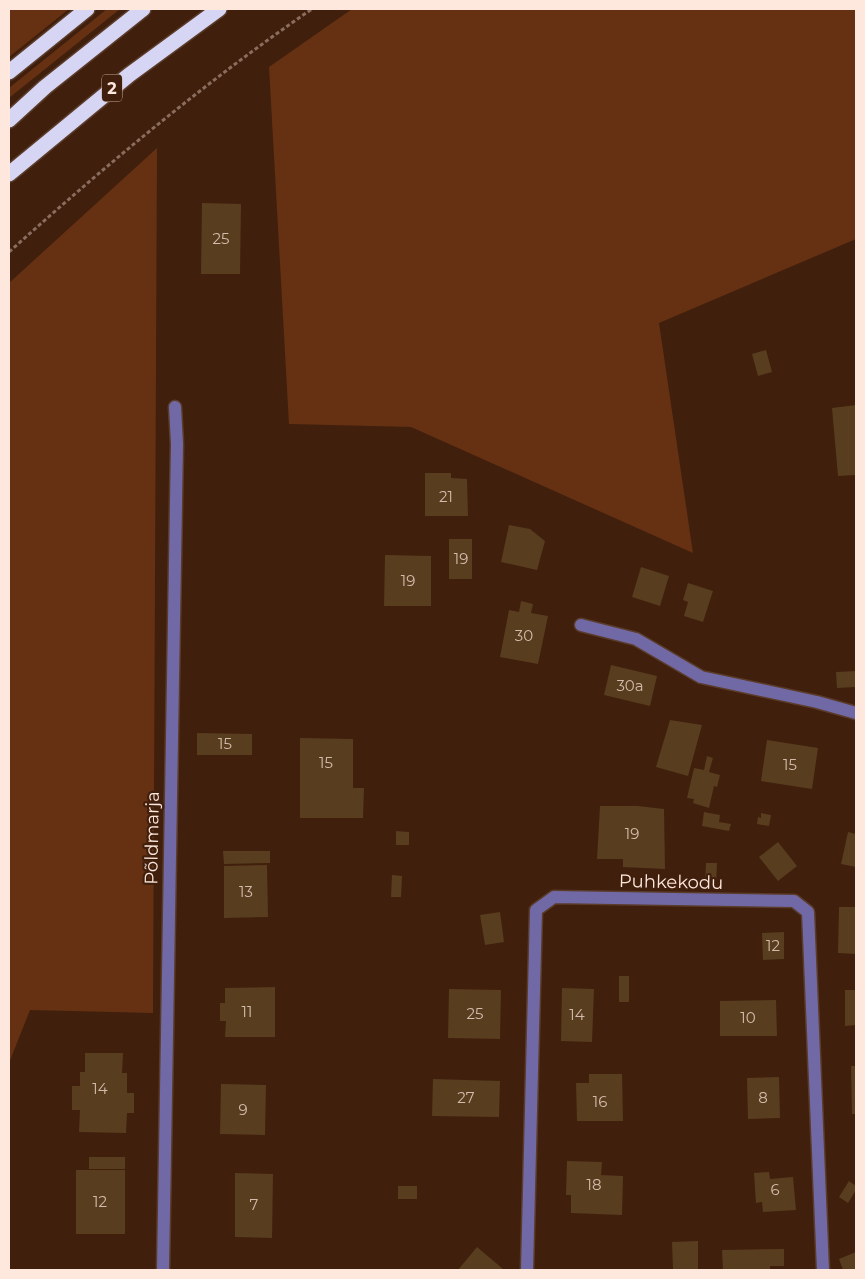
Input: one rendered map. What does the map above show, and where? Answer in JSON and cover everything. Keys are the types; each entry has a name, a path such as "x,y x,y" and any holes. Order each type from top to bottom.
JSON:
{"highway":[{"path":"9,72 88,9"},
{"name":"2","path":"9,120 143,9"},
{"name":"2","path":"9,174 128,74 219,9"}],"street":[{"name":"Põldmarja","path":"162,1270 176,407"},
{"path":"582,625 636,639 701,677 817,702 856,713"},
{"name":"Puhkekodu","path":"527,1270 536,910 554,897 794,902 808,912 823,1270"}],"path":[{"path":"9,252 79,189 177,108 312,9"}],"shaded area":[{"path":"9,9 69,9 9,57"},
{"path":"107,9 120,9 9,98 9,88"},
{"path":"352,9 856,9 856,239 659,323 693,553 411,427 289,424 269,67"},
{"path":"157,148 153,1013 30,1010 9,1063 9,283"}],"building":[{"path":"202,203 241,204 240,274 201,274"},
{"path":"766,350 772,372 758,376 752,354"},
{"path":"856,405 856,475 838,476 832,408"},
{"path":"425,473 451,473 451,478 467,479 468,516 425,516"},
{"path":"509,525 530,529 545,541 537,570 501,562"},
{"path":"449,539 472,539 472,579 449,579"},
{"path":"385,555 431,556 431,606 384,606"},
{"path":"641,567 669,576 660,606 632,597"},
{"path":"688,583 713,591 703,622 684,616 688,602 683,600"},
{"path":"521,601 533,604 531,613 548,616 538,664 500,657 509,610 519,612"},
{"path":"611,665 657,676 650,706 604,695"},
{"path":"856,671 856,687 837,688 836,672"},
{"path":"670,720 702,725 688,776 656,767"},
{"path":"197,733 252,734 252,755 197,755"},
{"path":"300,738 353,739 353,788 364,788 363,818 300,818"},
{"path":"767,740 818,748 812,789 761,781"},
{"path":"707,756 713,758 709,772 720,775 717,787 714,786 709,808 693,803 694,799 687,798 694,768 704,770"},
{"path":"600,806 638,806 664,809 665,869 623,867 623,859 597,859"},
{"path":"704,812 720,815 719,822 731,824 729,831 702,826"},
{"path":"761,813 771,815 769,826 757,824 758,817 761,818"},
{"path":"396,831 409,832 409,845 396,845"},
{"path":"848,832 856,834 856,867 841,864"},
{"path":"778,842 797,866 778,881 759,857"},
{"path":"223,851 270,851 270,863 224,864"},
{"path":"706,863 717,863 716,884 705,884"},
{"path":"267,865 268,917 224,918 224,866"},
{"path":"392,875 402,876 401,897 391,897"},
{"path":"839,907 856,907 856,954 838,953"},
{"path":"500,912 504,942 485,945 480,915"},
{"path":"784,932 784,959 763,960 762,933"},
{"path":"619,976 629,976 629,1002 619,1002"},
{"path":"275,987 275,1037 225,1037 226,1021 220,1021 220,1003 225,1003 225,988"},
{"path":"562,988 594,989 592,1042 561,1041"},
{"path":"449,989 501,990 500,1039 448,1038"},
{"path":"845,990 856,990 856,1025 845,1026"},
{"path":"776,1000 777,1036 720,1036 720,1001"},
{"path":"85,1053 123,1053 122,1073 127,1073 127,1093 134,1093 134,1113 127,1113 126,1133 79,1132 80,1110 72,1110 72,1086 80,1086 80,1072 85,1072"},
{"path":"851,1066 856,1066 856,1114 852,1114"},
{"path":"589,1074 622,1074 623,1121 577,1121 576,1083 589,1083"},
{"path":"779,1077 780,1118 748,1119 747,1078"},
{"path":"433,1079 500,1081 499,1117 432,1116"},
{"path":"221,1084 266,1085 265,1135 220,1134"},
{"path":"89,1157 125,1157 125,1169 89,1169"},
{"path":"567,1161 602,1162 601,1175 623,1176 622,1215 571,1213 571,1195 566,1195"},
{"path":"76,1170 125,1170 125,1234 76,1234"},
{"path":"769,1172 770,1179 793,1177 796,1210 763,1212 762,1202 756,1203 754,1173"},
{"path":"235,1173 273,1174 272,1238 235,1237"},
{"path":"849,1181 856,1186 856,1190 848,1203 839,1197"},
{"path":"398,1186 417,1186 417,1199 398,1199"},
{"path":"698,1241 698,1270 673,1270 672,1242"},
{"path":"477,1247 503,1269 458,1270"},
{"path":"784,1249 784,1266 770,1266 770,1270 723,1270 722,1250"},
{"path":"856,1252 856,1270 843,1270 839,1259"}]}
